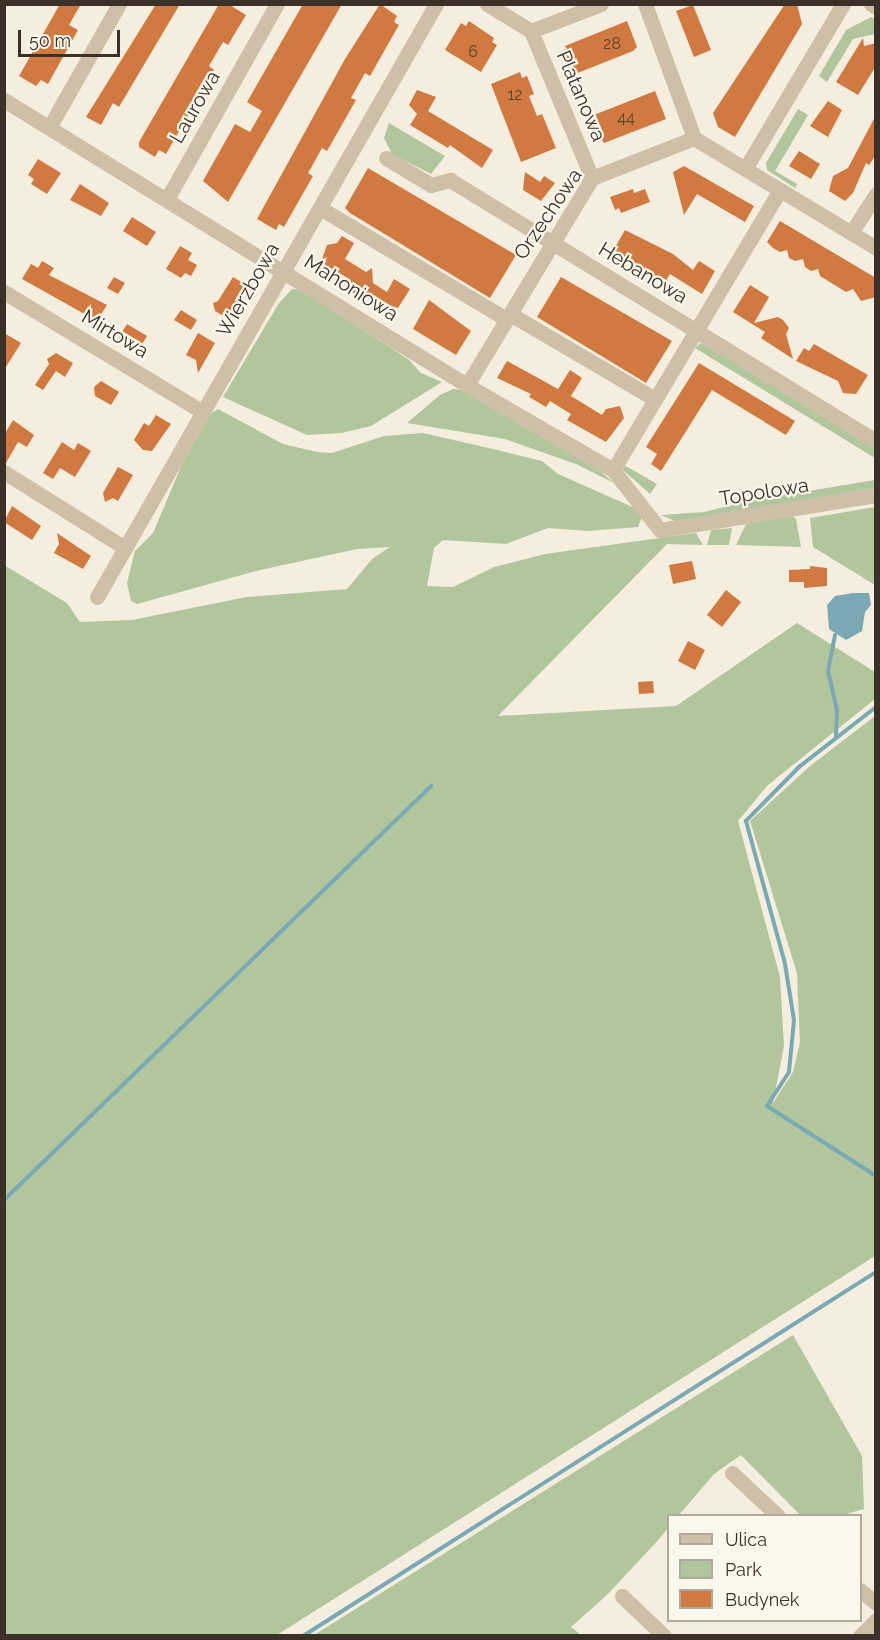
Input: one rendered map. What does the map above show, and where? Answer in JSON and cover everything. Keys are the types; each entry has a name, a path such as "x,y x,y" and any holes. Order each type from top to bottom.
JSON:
{"street":[{"path":"50,126 119,4"},
{"name":"Laurowa","path":"167,199 277,4"},
{"name":"Wierzbowa","path":"97,597 436,4"},
{"path":"487,4 531,31 601,4"},
{"path":"645,4 694,138 876,248"},
{"path":"745,169 843,4"},
{"path":"871,4 876,7"},
{"name":"Platanowa","path":"531,31 592,178"},
{"name":"Mahoniowa","path":"4,100 50,126 467,385 613,470 660,530"},
{"name":"Orzechowa","path":"467,385 551,242 592,178 694,138"},
{"name":"Hebanowa","path":"386,158 431,184 450,180 876,441"},
{"path":"613,470 780,190"},
{"path":"851,233 876,194"},
{"path":"320,208 654,399"},
{"name":"Mirtowa","path":"4,292 203,412"},
{"path":"4,472 125,548"},
{"name":"Topolowa","path":"660,530 876,495"},
{"path":"732,1473 777,1514"},
{"path":"862,1591 876,1603"},
{"path":"622,1596 664,1635"},
{"path":"860,1635 876,1620"}],"green space":[{"path":"871,17 875,19 875,34 853,39 827,82 819,76 846,30"},
{"path":"798,109 808,115 775,171 797,184 795,188 767,170 766,163"},
{"path":"389,123 445,156 431,174 392,154 384,138"},
{"path":"292,289 302,290 408,359 421,373 442,382 371,426 341,433 307,435 223,397 279,303"},
{"path":"701,343 859,436 875,449 875,458 695,348"},
{"path":"453,389 461,390 600,471 614,483 576,464 505,439 407,423 440,395"},
{"path":"218,409 283,444 317,452 332,453 384,436 423,433 542,461 558,474 637,509 642,516 638,527 588,531 548,528 506,544 443,540 434,548 427,586 453,587 494,567 545,554 696,533 703,545 667,544 498,716 676,706 797,623 875,672 875,699 768,785 738,821 780,977 784,1046 773,1103 793,1072 800,1042 797,973 750,821 810,766 875,716 875,1256 277,1635 5,1635 4,565 67,603 80,622 132,620 247,597 347,589 372,559 390,547 357,549 260,570 137,604 131,601 127,583 135,551 153,533 185,457 210,414"},
{"path":"624,465 657,484 650,494 623,470"},
{"path":"875,480 875,488 677,522 661,515 704,512 749,501"},
{"path":"876,507 875,585 813,547 810,518"},
{"path":"792,516 796,519 801,547 736,545 746,524"},
{"path":"732,528 729,545 707,545 711,530"},
{"path":"793,1335 862,1456 864,1509 846,1514 799,1514 741,1455 714,1474 680,1514 667,1514 667,1529 660,1538 608,1594 571,1627 581,1635 314,1635"}],"water":[{"path":"869,593 871,605 865,612 862,631 846,640 829,629 827,605 835,596"}],"building":[{"path":"60,4 81,4 69,25 78,30 48,84 41,80 36,86 19,76"},
{"path":"156,4 180,4 119,107 113,103 101,125 86,117"},
{"path":"219,4 228,4 246,15 228,45 223,42 209,66 214,70 166,154 159,150 155,157 139,147 139,142"},
{"path":"303,4 342,4 228,202 203,181 235,124 250,132 262,111 247,102"},
{"path":"380,4 397,16 394,22 399,25 370,76 365,73 351,98 356,100 327,151 322,148 308,173 313,176 284,227 279,224 276,230 257,219 345,59"},
{"path":"785,4 797,4 802,24 735,137 718,127 713,113"},
{"path":"693,5 711,50 694,57 676,11"},
{"path":"469,21 494,38 492,42 497,45 481,72 445,50 461,23 466,26"},
{"path":"627,21 637,47 633,51 570,76 560,52 567,49 565,46"},
{"path":"863,38 864,46 876,43 876,66 858,95 836,82"},
{"path":"520,72 522,78 527,76 534,94 529,96 537,116 542,114 556,148 521,162 491,84"},
{"path":"417,90 436,97 428,111 493,150 482,168 450,145 448,148 410,125 417,114 409,105"},
{"path":"655,91 666,119 604,143 602,140 596,142 586,118"},
{"path":"828,101 842,110 828,137 810,126"},
{"path":"876,115 876,155 869,165 866,163 853,193 845,201 829,191 833,176 848,168"},
{"path":"799,151 820,164 811,179 789,166"},
{"path":"38,159 61,173 47,194 31,184 34,179 28,175"},
{"path":"684,166 754,206 745,222 697,194 684,215 673,172"},
{"path":"368,168 516,255 490,298 345,208"},
{"path":"525,172 540,182 544,176 555,183 541,201 523,190"},
{"path":"80,184 109,203 101,216 70,200"},
{"path":"633,189 634,193 645,189 650,202 621,213 619,208 615,210 610,197"},
{"path":"132,217 156,232 147,246 123,231"},
{"path":"780,221 876,278 876,297 861,301 853,289 846,292 820,276 818,269 811,271 805,267 803,259 795,261 789,258 787,250 780,252 773,248 767,242"},
{"path":"625,230 673,254 693,270 699,261 715,271 702,294 670,274 664,284 613,251"},
{"path":"342,236 354,243 345,259 366,272 372,268 373,283 387,292 394,279 410,289 398,308 346,289 351,280 321,262 327,245 337,243"},
{"path":"180,246 192,253 188,260 197,265 191,276 185,273 181,278 166,269"},
{"path":"42,261 54,268 49,275 107,305 97,321 22,279 31,264 38,268"},
{"path":"114,277 125,283 118,294 107,288"},
{"path":"233,277 248,286 230,320 215,311 213,303 218,301"},
{"path":"561,277 672,341 646,383 537,317"},
{"path":"750,285 769,297 754,323 778,317 783,320 789,328 786,334 793,359 761,338 765,332 733,312"},
{"path":"429,300 471,331 456,355 413,329"},
{"path":"181,310 197,320 191,330 174,320"},
{"path":"127,324 147,336 139,349 119,337"},
{"path":"4,333 21,343 4,370"},
{"path":"198,333 215,343 198,373 196,360 186,355"},
{"path":"814,344 868,375 856,394 843,393 838,381 796,361 804,348 809,351"},
{"path":"56,353 73,363 65,377 56,371 43,390 35,385 49,364 47,359"},
{"path":"507,361 558,389 570,370 582,378 571,396 602,415 606,409 620,406 624,418 606,442 567,420 571,414 550,401 546,407 529,397 531,394 497,378"},
{"path":"699,363 795,421 786,435 712,390 661,471 651,464 657,454 646,447"},
{"path":"101,381 119,392 111,405 95,396 94,387"},
{"path":"156,415 171,424 152,451 143,450 134,440 144,423 149,426"},
{"path":"13,420 34,435 27,447 18,442 6,463 4,435"},
{"path":"62,442 74,450 78,443 91,451 75,477 60,468 53,479 43,473"},
{"path":"118,467 133,475 118,501 113,498 105,502 103,493"},
{"path":"12,506 41,526 32,540 4,522"},
{"path":"57,533 91,556 83,569 54,553 59,544"},
{"path":"692,561 696,579 673,584 669,565"},
{"path":"810,566 827,568 827,586 804,588 804,582 789,582 789,570 810,569"},
{"path":"726,590 741,602 722,627 707,615"},
{"path":"688,641 705,650 695,670 678,661"},
{"path":"653,681 654,693 639,694 638,682"}],"waterway":[{"path":"835,635 828,671 837,710 836,738"},
{"path":"876,707 799,767 746,821 785,964 794,1020 789,1072 767,1106 876,1176"},
{"path":"4,1200 431,786"},
{"path":"303,1636 876,1272"}]}
